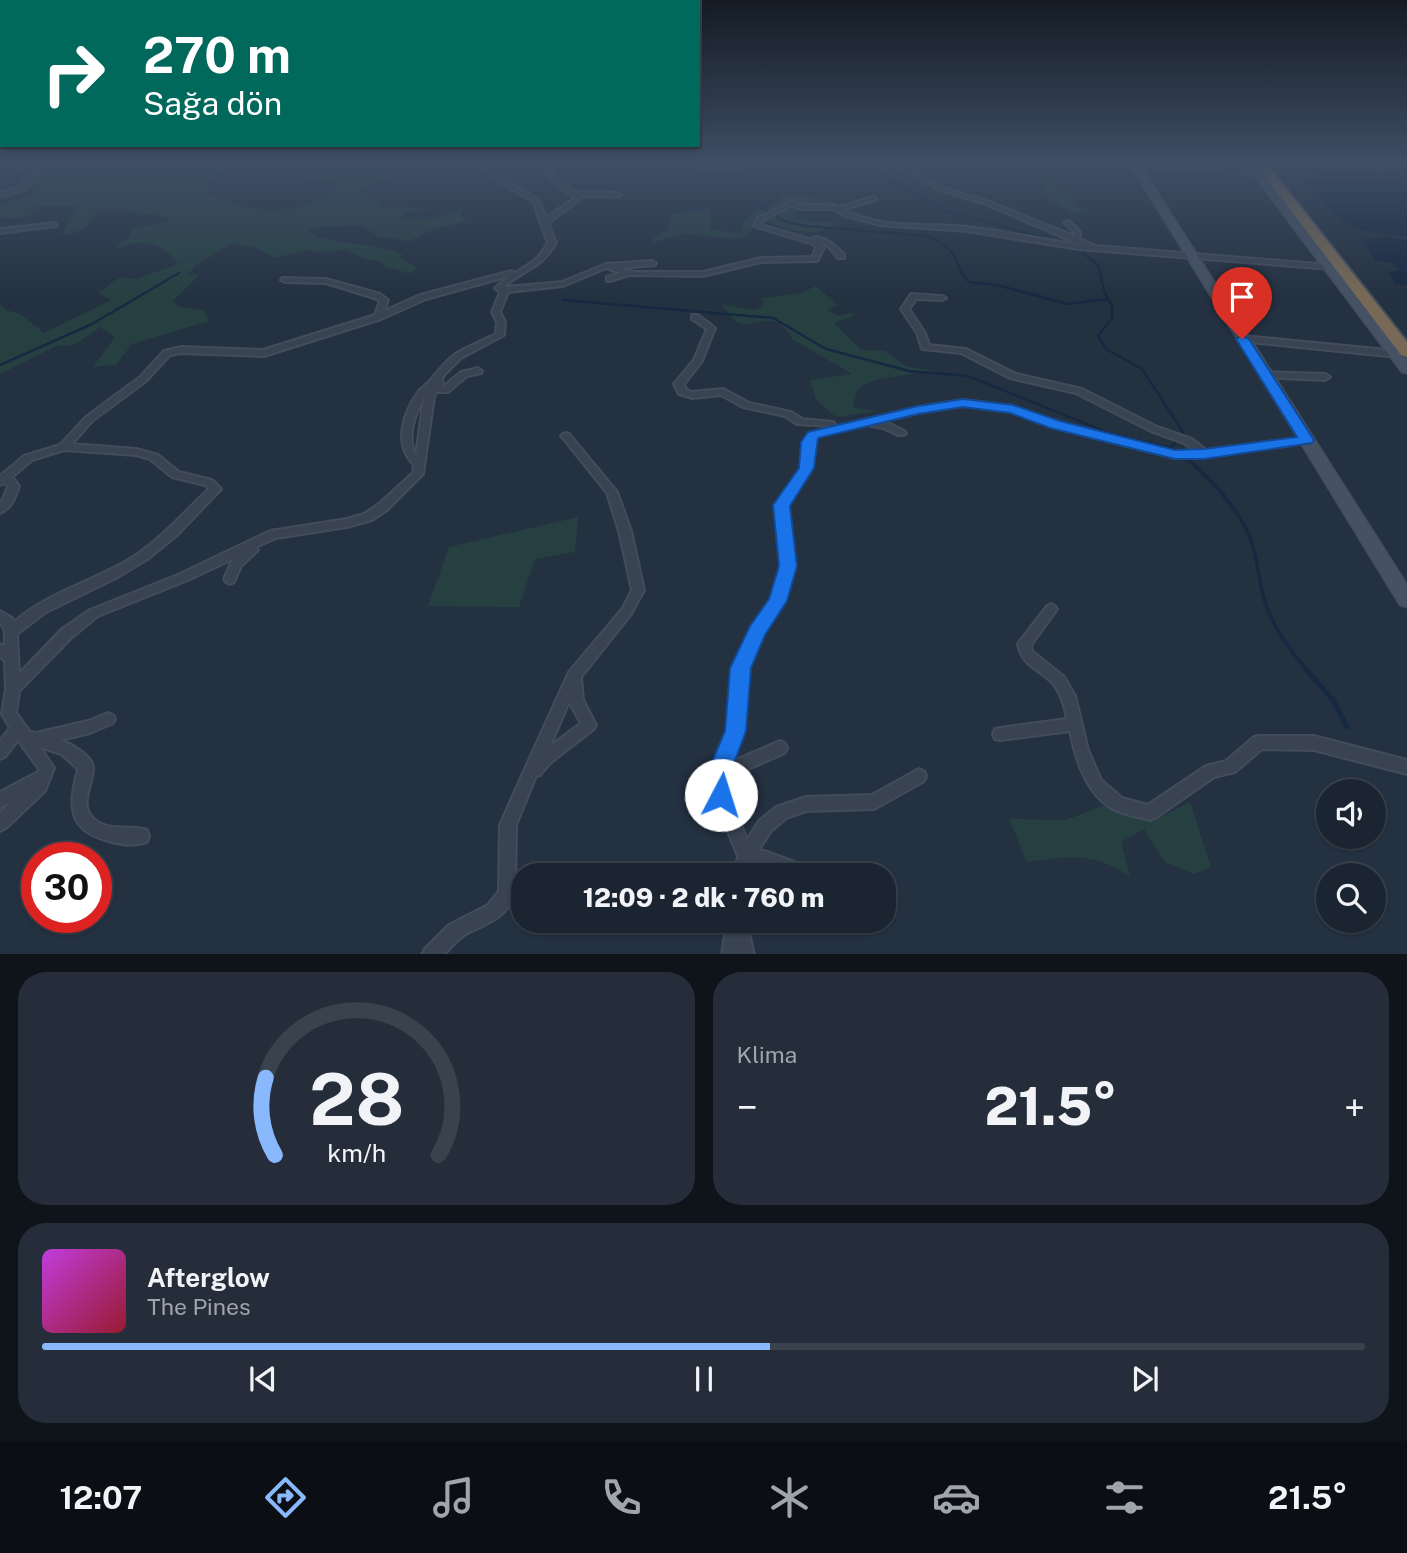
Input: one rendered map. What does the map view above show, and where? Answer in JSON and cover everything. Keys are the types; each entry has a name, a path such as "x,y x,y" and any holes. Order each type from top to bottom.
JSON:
{"highway":[{"path":"1287,207 1402,353"},
{"path":"1306,207 1407,331"}],"street":[{"path":"537,207 552,243 536,266 499,288 504,290 563,284 626,262 652,263"},
{"path":"544,222 567,207"},
{"path":"781,207 758,222 761,229 823,241 841,256"},
{"path":"800,207 838,209 847,207"},
{"path":"995,207 1096,248"},
{"path":"1160,207 1407,600"},
{"path":"1285,207 1402,353 1407,369"},
{"path":"838,209 847,216 880,221 1096,248 1331,267"},
{"path":"1067,222 1077,232 1077,239"},
{"path":"0,231 54,225"},
{"path":"607,267 628,273 703,274 761,260 814,259 820,247 795,236"},
{"path":"1026,238 1030,248"},
{"path":"64,447 89,419 143,379 167,353 181,350 264,353 378,317 423,297 502,277 542,257"},
{"path":"610,278 628,273"},
{"path":"285,280 326,281 377,296 384,300 378,317"},
{"path":"420,464 410,454 407,435 420,394 458,356 500,335 501,323 496,313 504,290"},
{"path":"942,298 914,296 905,309 921,333 925,347 963,352 1013,376 1079,391 1154,429 1188,441 1204,454"},
{"path":"695,317 711,328 698,361 679,384 682,392 692,395 723,392 746,405 788,414 807,423 885,425 901,433"},
{"path":"1242,339 1402,353"},
{"path":"439,377 438,390 445,390 464,374 478,370"},
{"path":"1265,375 1325,377"},
{"path":"13,689 66,634 94,612 184,577 274,534 368,517 383,507 418,474 429,397 439,377"},
{"path":"745,863 721,795 719,774 736,731 740,668 757,632 778,601 788,566 781,505 800,482 807,468 808,442 813,435 963,403 1013,409 1055,425 1175,454 1204,454 1307,440"},
{"path":"431,954 455,931 494,911 507,894 508,825 527,780 574,676 627,611 638,590 625,531 612,492 566,436"},
{"path":"0,509 8,501 14,486 3,480 28,458 64,447 136,452 154,457 176,475 208,482 216,489 147,554 113,576 23,619 11,632"},
{"path":"230,579 236,564 274,534"},
{"path":"1051,609 1024,644 1026,654 1059,681 1070,700 1073,724 1096,785 1118,804 1150,813 1211,771 1230,767 1259,742 1314,743 1407,767"},
{"path":"0,615 8,622 11,632 13,689 9,714 47,768 40,786 0,823"},
{"path":"0,649 13,660"},
{"path":"527,780 545,758 569,739 581,734 589,725 576,701 574,676"},
{"path":"0,752 25,735 90,727 108,719"},
{"path":"1000,734 1073,724"},
{"path":"25,735 50,741 70,751 86,767 79,812 86,824 122,839 141,836"},
{"path":"719,774 780,748"},
{"path":"746,863 765,827 781,813 806,804 874,802 919,776"},
{"path":"0,800 43,777"},
{"path":"749,863 765,859 776,863"},
{"path":"731,954 734,933"},
{"path":"739,933 745,954"}],"green space":[{"path":"0,207 38,207 31,211 35,214 18,219 0,218"},
{"path":"77,207 246,207 275,210 299,207 387,207 428,209 407,212 401,219 431,219 461,210 462,217 468,221 428,231 410,241 379,237 361,225 316,227 308,231 326,239 381,247 403,255 400,257 418,268 409,273 386,267 381,261 364,259 344,249 325,253 306,250 275,258 256,248 232,243 196,265 188,275 200,274 173,301 179,307 204,310 209,321 132,344 116,365 93,367 115,337 101,327 74,345 56,346 0,374 0,304 6,310 20,314 44,333 111,300 98,293 120,277 136,279 178,264 165,251 152,244 137,243 118,248 115,245 131,236 130,230 170,221 167,217 98,210 85,228 69,235 62,233"},
{"path":"768,207 820,207 794,212 791,216 798,220 839,223 817,233 789,230 759,217 747,236 729,239 684,233 653,243 652,239 668,229 671,214 710,210 711,229 743,234 743,222"},
{"path":"1063,207 1078,207 1083,212 1073,213"},
{"path":"816,286 838,305 827,310 838,316 852,313 854,316 834,323 861,350 884,351 906,366 933,371 870,382 857,391 853,408 879,411 836,417 816,400 810,380 852,374 792,339 778,323 737,322 721,304 753,310 763,307 762,298 801,293"},
{"path":"578,517 575,552 535,559 519,607 428,606 449,547"},
{"path":"1190,802 1211,867 1194,874 1165,862 1144,829 1121,842 1130,877 1105,863 1081,858 1027,862 1009,819 1066,820 1105,805 1141,817 1154,818"}],"water":[{"path":"1407,207 1407,236 1357,229 1329,208"},
{"path":"1386,237 1407,240 1407,285 1396,284 1388,272 1400,270 1391,263 1375,260 1363,240"}],"waterway":[{"path":"760,207 786,222 806,226 927,236 947,247 969,282 997,285 1068,304 1107,299"},
{"path":"938,207 1044,238"},
{"path":"1083,253 1098,265 1104,291 1112,306 1112,318 1098,336 1106,349 1142,369 1183,432 1171,448"},
{"path":"0,365 92,324 179,273"},
{"path":"563,300 773,318 826,349 909,371 968,376 1109,433 1171,448"},
{"path":"1171,448 1178,453"},
{"path":"1176,451 1214,484 1244,525 1255,553 1262,592 1269,612 1283,638 1307,670"},
{"path":"1305,668 1333,700 1347,727"}],"route":[{"path":"721,795 719,774 736,731 740,668 757,632 778,601 788,566 781,505 800,482 807,468 808,442 813,435 918,410 963,403 1013,409 1055,425 1175,454 1204,454 1307,440 1242,339"}]}
